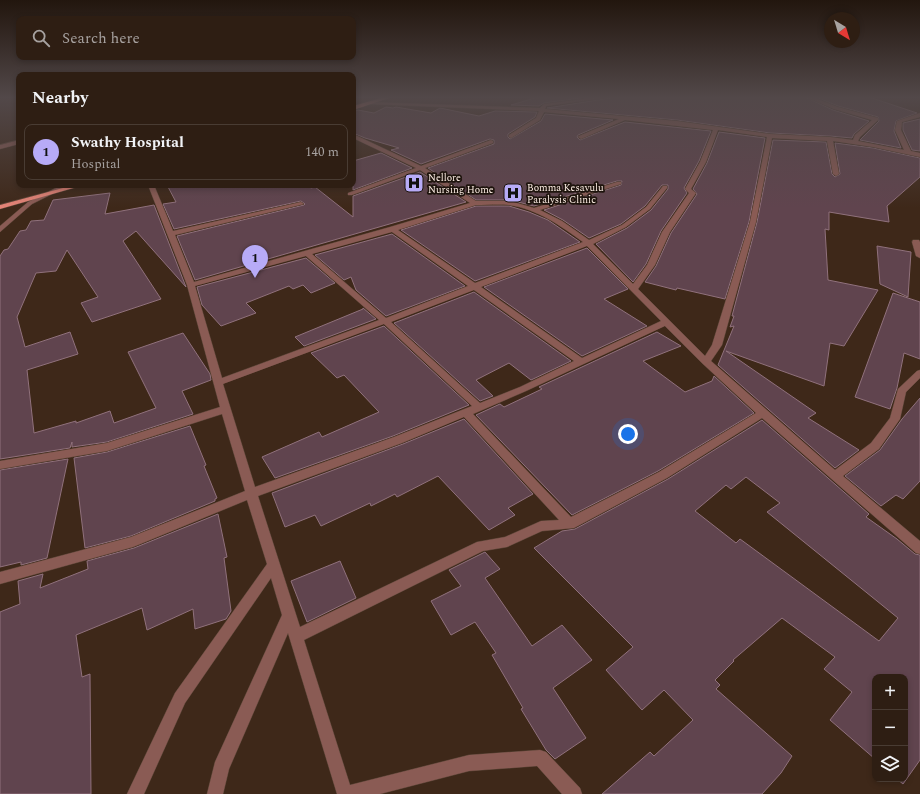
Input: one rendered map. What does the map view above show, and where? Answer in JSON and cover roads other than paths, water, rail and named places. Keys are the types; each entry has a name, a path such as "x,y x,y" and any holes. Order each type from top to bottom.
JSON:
{"main road":[{"path":"0,207 69,188"}],"street":[{"path":"581,137 588,134"},
{"path":"634,288 651,266 666,232 693,194 688,189 703,162 714,134"},
{"path":"757,134 855,142 920,155"},
{"path":"855,142 859,134"},
{"path":"900,134 908,152"},
{"path":"706,362 717,345 753,222 770,136"},
{"path":"356,137 421,168 475,203"},
{"path":"830,139 836,174"},
{"path":"350,194 491,142"},
{"path":"0,147 16,143"},
{"path":"534,210 619,183"},
{"path":"218,382 385,321 588,243 624,226 648,208 665,187"},
{"path":"0,230 30,204 46,194 60,188"},
{"path":"152,188 191,285 225,409 295,637 346,794 469,763 540,758 574,794"},
{"path":"191,285 306,252 394,229 475,203 510,204 534,210 560,222 588,243 706,362 920,549"},
{"path":"170,234 301,204"},
{"path":"394,229 580,362"},
{"path":"916,242 920,256"},
{"path":"306,252 385,321 479,407"},
{"path":"0,578 133,542 252,493 398,440 466,413 524,389 666,322"},
{"path":"835,476 875,446 895,418 901,391 920,373"},
{"path":"0,466 107,447 225,409"},
{"path":"466,413 570,524"},
{"path":"295,637 481,546 508,542 541,526 570,524 663,475 763,413"},
{"path":"135,794 180,698 273,565"},
{"path":"215,794 221,768 288,614"}],"place":[{"name":"Nellore Nursing Home","path":"414,183"},
{"name":"Bomma Kesavulu Paralysis Clinic","path":"513,193"},
{"name":"Swathy Hospital","path":"255,278"}]}
